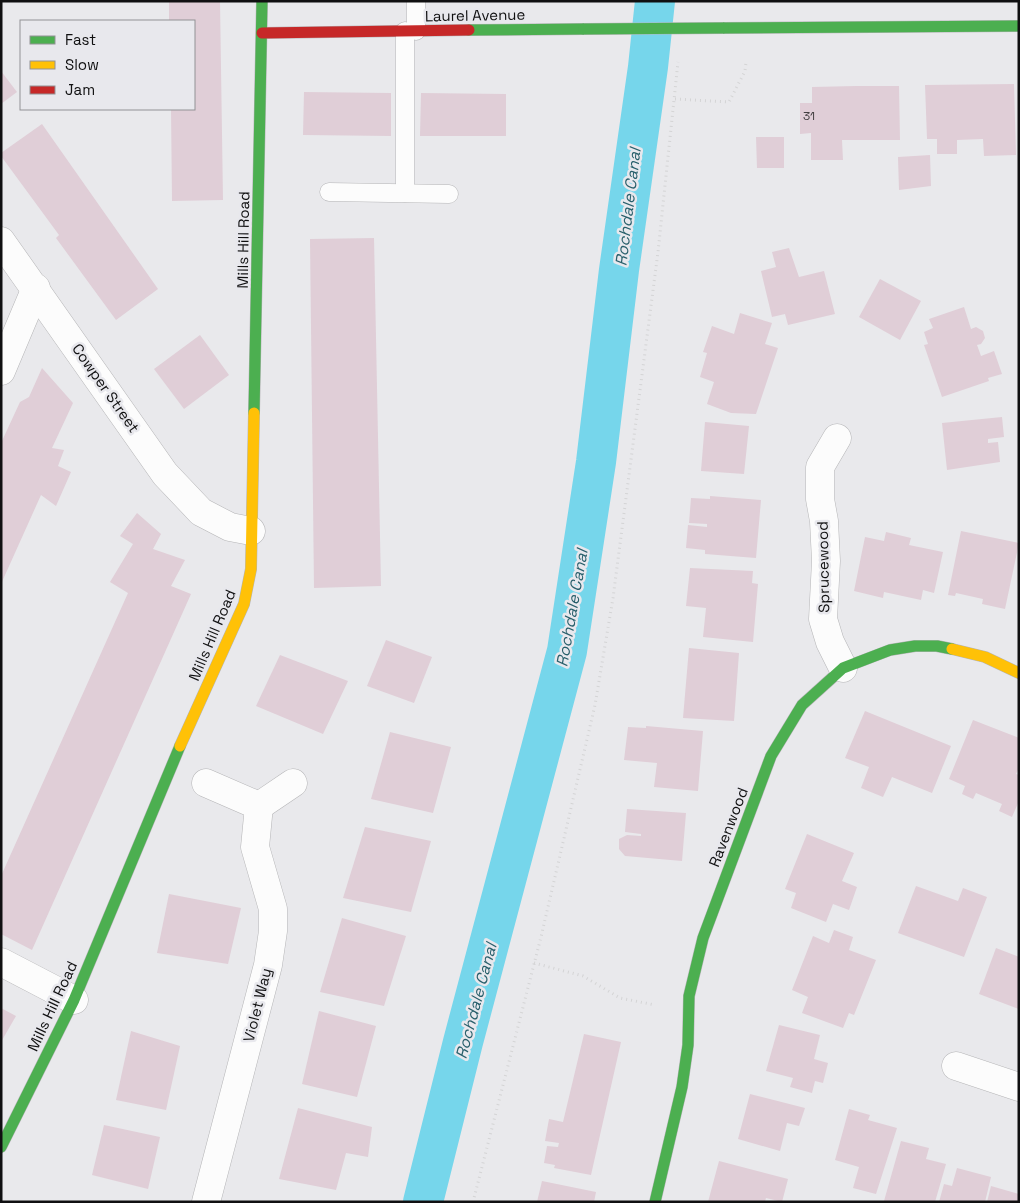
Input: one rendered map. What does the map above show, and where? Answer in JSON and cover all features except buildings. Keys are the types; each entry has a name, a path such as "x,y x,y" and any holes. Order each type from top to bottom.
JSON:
{"street":[{"name":"Mills Hill Road","path":"1,1147 74,1000 170,767 244,604 251,569 262,1"},
{"name":"Laurel Avenue","path":"262,33 1019,26"},
{"name":"Cowper Street","path":"1,241 36,288 165,474 201,512 230,527 251,531"},
{"path":"1,371 36,288"},
{"name":"Sprucewood","path":"837,438 820,467 820,499 824,521 826,561 823,618 830,642 843,668"},
{"name":"Ravenwood","path":"655,1202 682,1087 688,1046 689,996 703,938 771,756 802,705 843,668 890,650 937,646 985,658 1019,673"},
{"path":"206,783 259,806 293,783"},
{"name":"Violet Way","path":"206,1202 268,965 273,931 273,909 255,847 259,806"},
{"path":"1,962 74,1000"},
{"path":"956,1066 1019,1087"}],"lane":[{"path":"405,193 410,31 416,1"},
{"path":"329,192 449,194"}],"path":[{"path":"675,99 729,102 745,71 746,56"},
{"path":"473,1202 534,963 595,705 613,598 675,99 678,60"},
{"path":"534,963 583,976 620,998 660,1006"}],"waterway":[{"name":"Rochdale Canal","path":"423,1202 463,1042 567,651 596,462 619,270 648,67 655,1"}],"traffic: fast":[{"path":"254,413 262,1"},
{"path":"723,28 1019,26"},
{"path":"584,29 723,28"},
{"path":"469,30 584,29"},
{"path":"655,1202 682,1087 688,1045 689,996 703,938 771,756 802,705 843,668 890,650 915,646 937,646 952,649"},
{"path":"1,1147 74,1000 180,746"}],"traffic: slow":[{"path":"180,746 244,604 251,569 254,413"},
{"path":"952,649 985,657 1019,673"}],"traffic: jam":[{"path":"262,33 469,30"}]}
